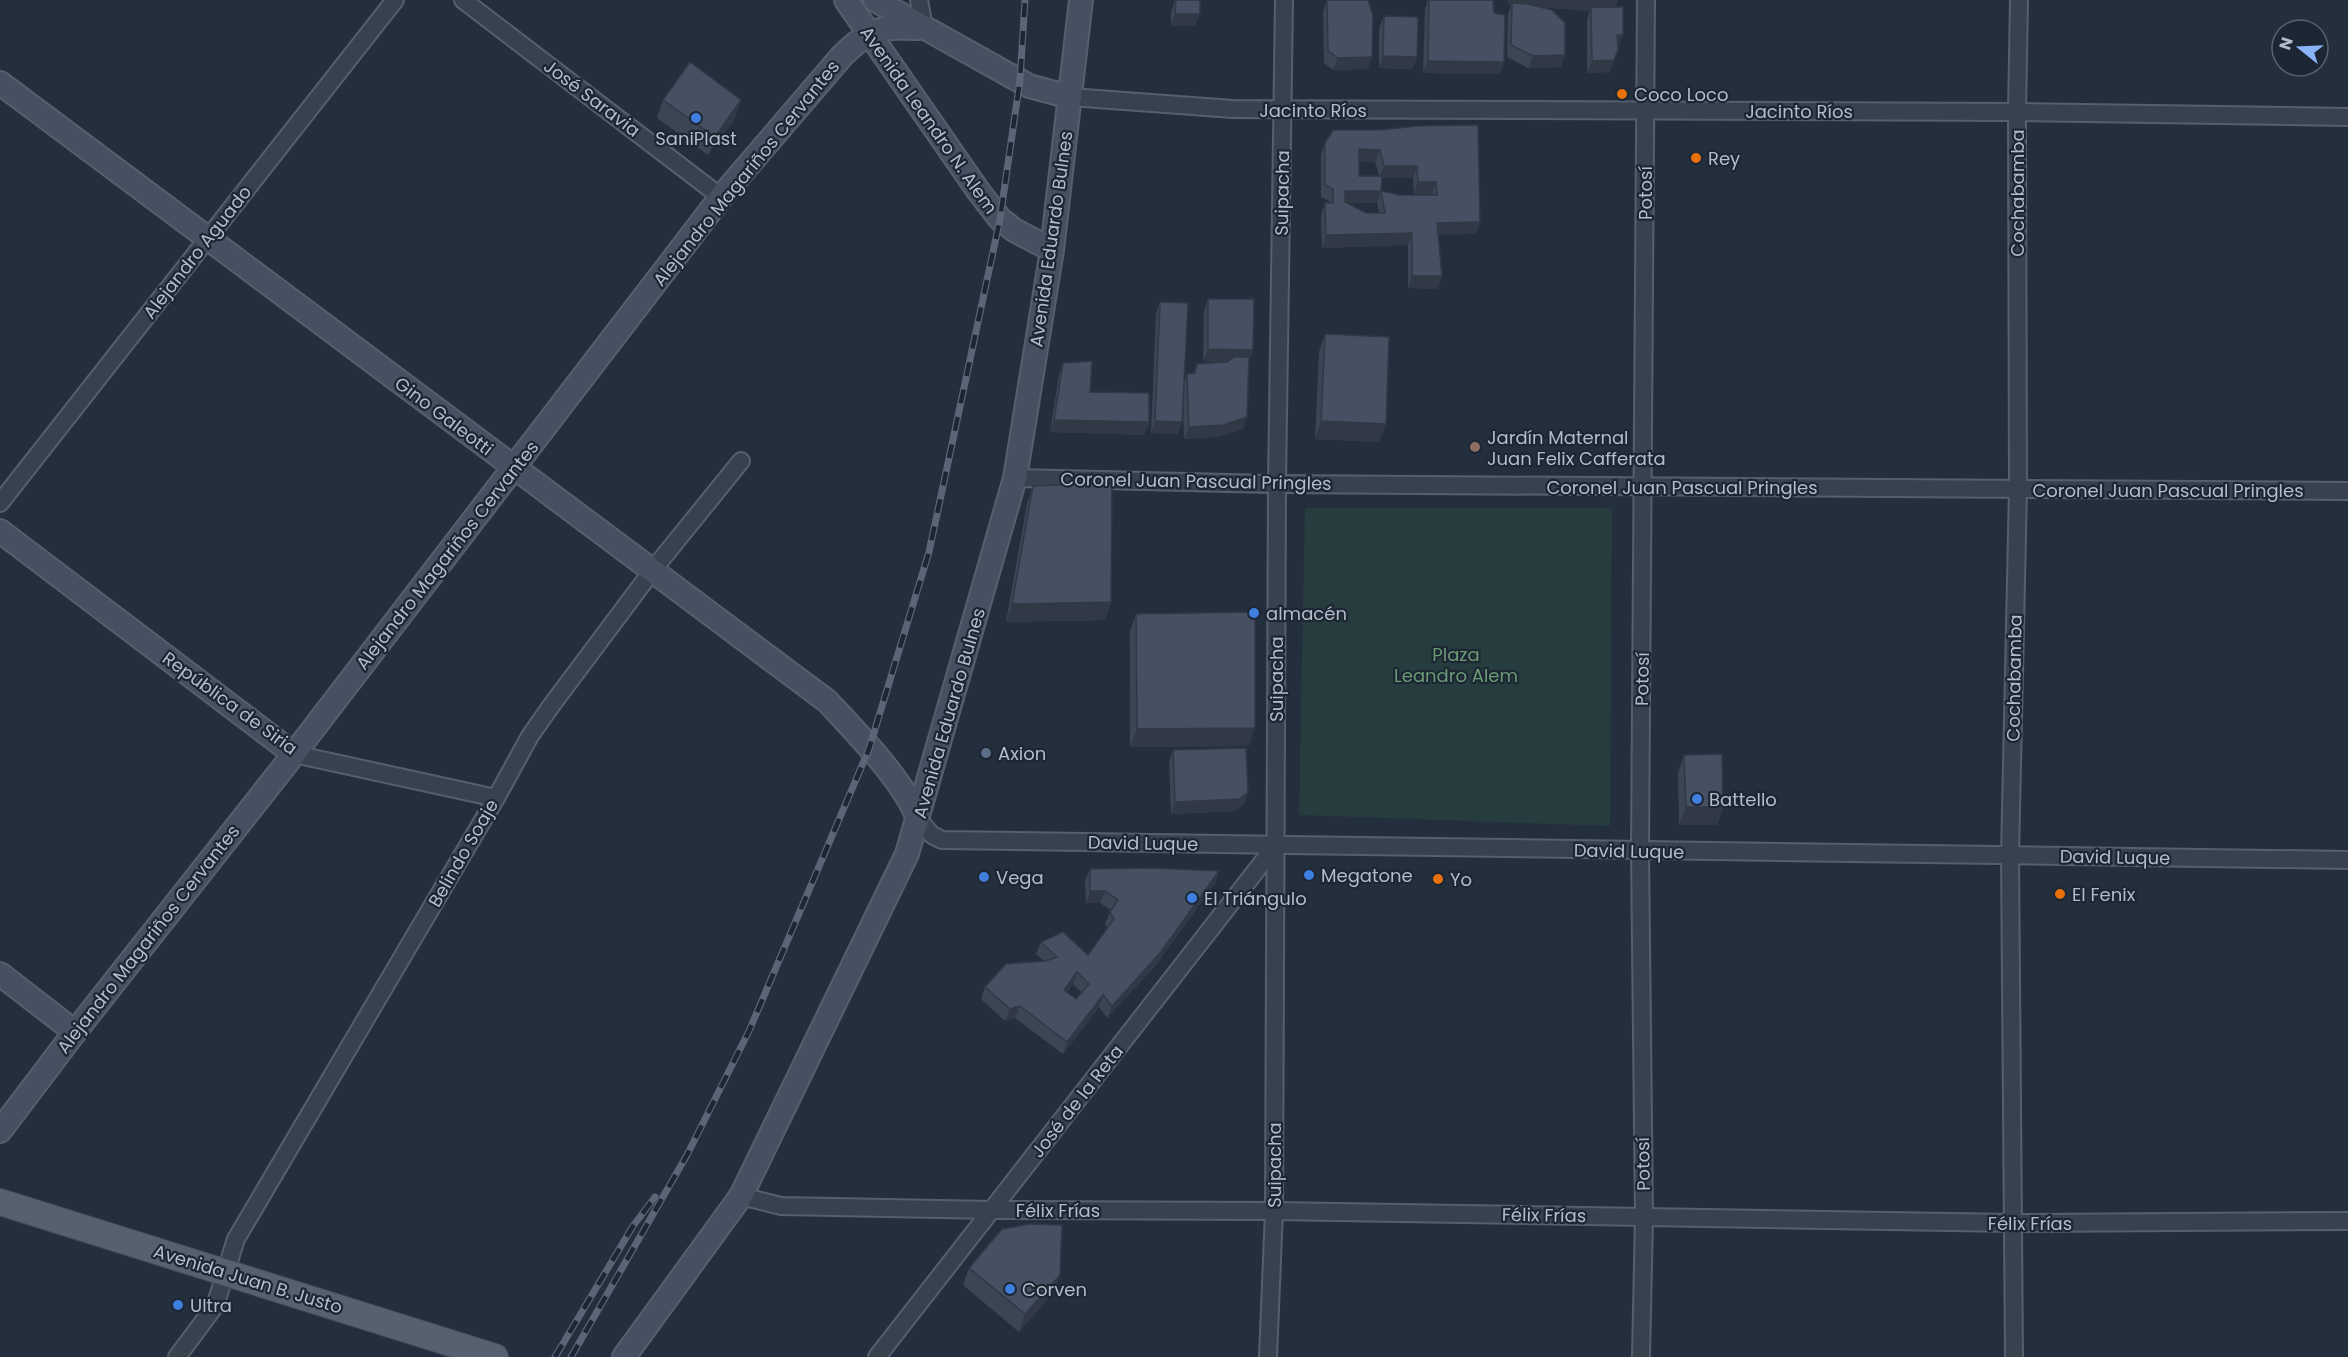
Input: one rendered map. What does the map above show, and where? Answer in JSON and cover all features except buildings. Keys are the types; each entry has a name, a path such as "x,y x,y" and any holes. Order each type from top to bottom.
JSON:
{"main road":[{"name":"Avenida Leandro N. Alem","path":"846,0 867,33 1000,219 1014,230 1052,250"},
{"name":"Avenida Leandro N. Alem","path":"875,0 1029,86 1070,97"},
{"name":"Avenida Eduardo Bulnes","path":"624,1357 741,1196 907,854 1015,478 1052,250 1081,0"},
{"path":"867,33 888,28 924,27"},
{"name":"Alejandro Magariños Cervantes","path":"0,1131 294,754 722,196 842,56 867,33"},
{"name":"Gino Galeotti","path":"0,83 827,701 852,727 904,791 914,806 918,819"},
{"name":"República de Siria","path":"0,531 294,754"},
{"path":"0,974 75,1032"},
{"name":"Avenida Juan B. Justo","path":"0,1202 495,1357"}],"street":[{"name":"Alejandro Aguado","path":"0,503 395,0"},
{"name":"José Saravia","path":"464,0 722,196"},
{"path":"919,0 924,27"},
{"name":"Suipacha","path":"1268,1357 1274,1211 1277,484 1284,0"},
{"name":"Potosí","path":"1641,1357 1644,1217 1640,851 1646,0"},
{"name":"Cochabamba","path":"2014,1357 2010,856 2018,489 2019,0"},
{"name":"Jacinto Ríos","path":"1070,97 1233,109 2017,112 2348,117"},
{"name":"Belindo Soaje","path":"177,1357 214,1305 236,1239 496,798 530,736 652,571 741,461"},
{"name":"Coronel Juan Pascual Pringles","path":"1015,478 1277,484 2348,492"},
{"name":"República de Siria","path":"294,754 496,798"},
{"name":"David Luque","path":"918,819 932,835 942,840 2348,860"},
{"name":"José de la Reta","path":"877,1357 1276,845"},
{"name":"Félix Frías","path":"741,1196 781,1206 992,1210 1274,1211 2014,1223 2348,1221"}],"green space":[{"name":"Plaza Leandro Alem","path":"1305,508 1612,508 1610,826 1299,815"}],"railway":[{"path":"571,1357 687,1155 749,1031 869,749 929,552 1000,219 1020,80 1025,0"},
{"path":"555,1357 633,1226 655,1197"}],"place":[{"name":"Coco Loco","path":"1622,94"},
{"name":"SaniPlast","path":"696,118"},
{"name":"Rey","path":"1696,158"},
{"name":"Jardín Maternal Juan Felix Cafferata","path":"1475,447"},
{"name":"almacén","path":"1254,613"},
{"name":"Axion","path":"986,753"},
{"name":"Battello","path":"1697,799"},
{"name":"Megatone","path":"1309,875"},
{"name":"Vega","path":"984,877"},
{"name":"Yo","path":"1438,879"},
{"name":"El Fenix","path":"2060,894"},
{"name":"El Triángulo","path":"1192,898"},
{"name":"Corven","path":"1010,1289"},
{"name":"Ultra","path":"178,1305"}]}
